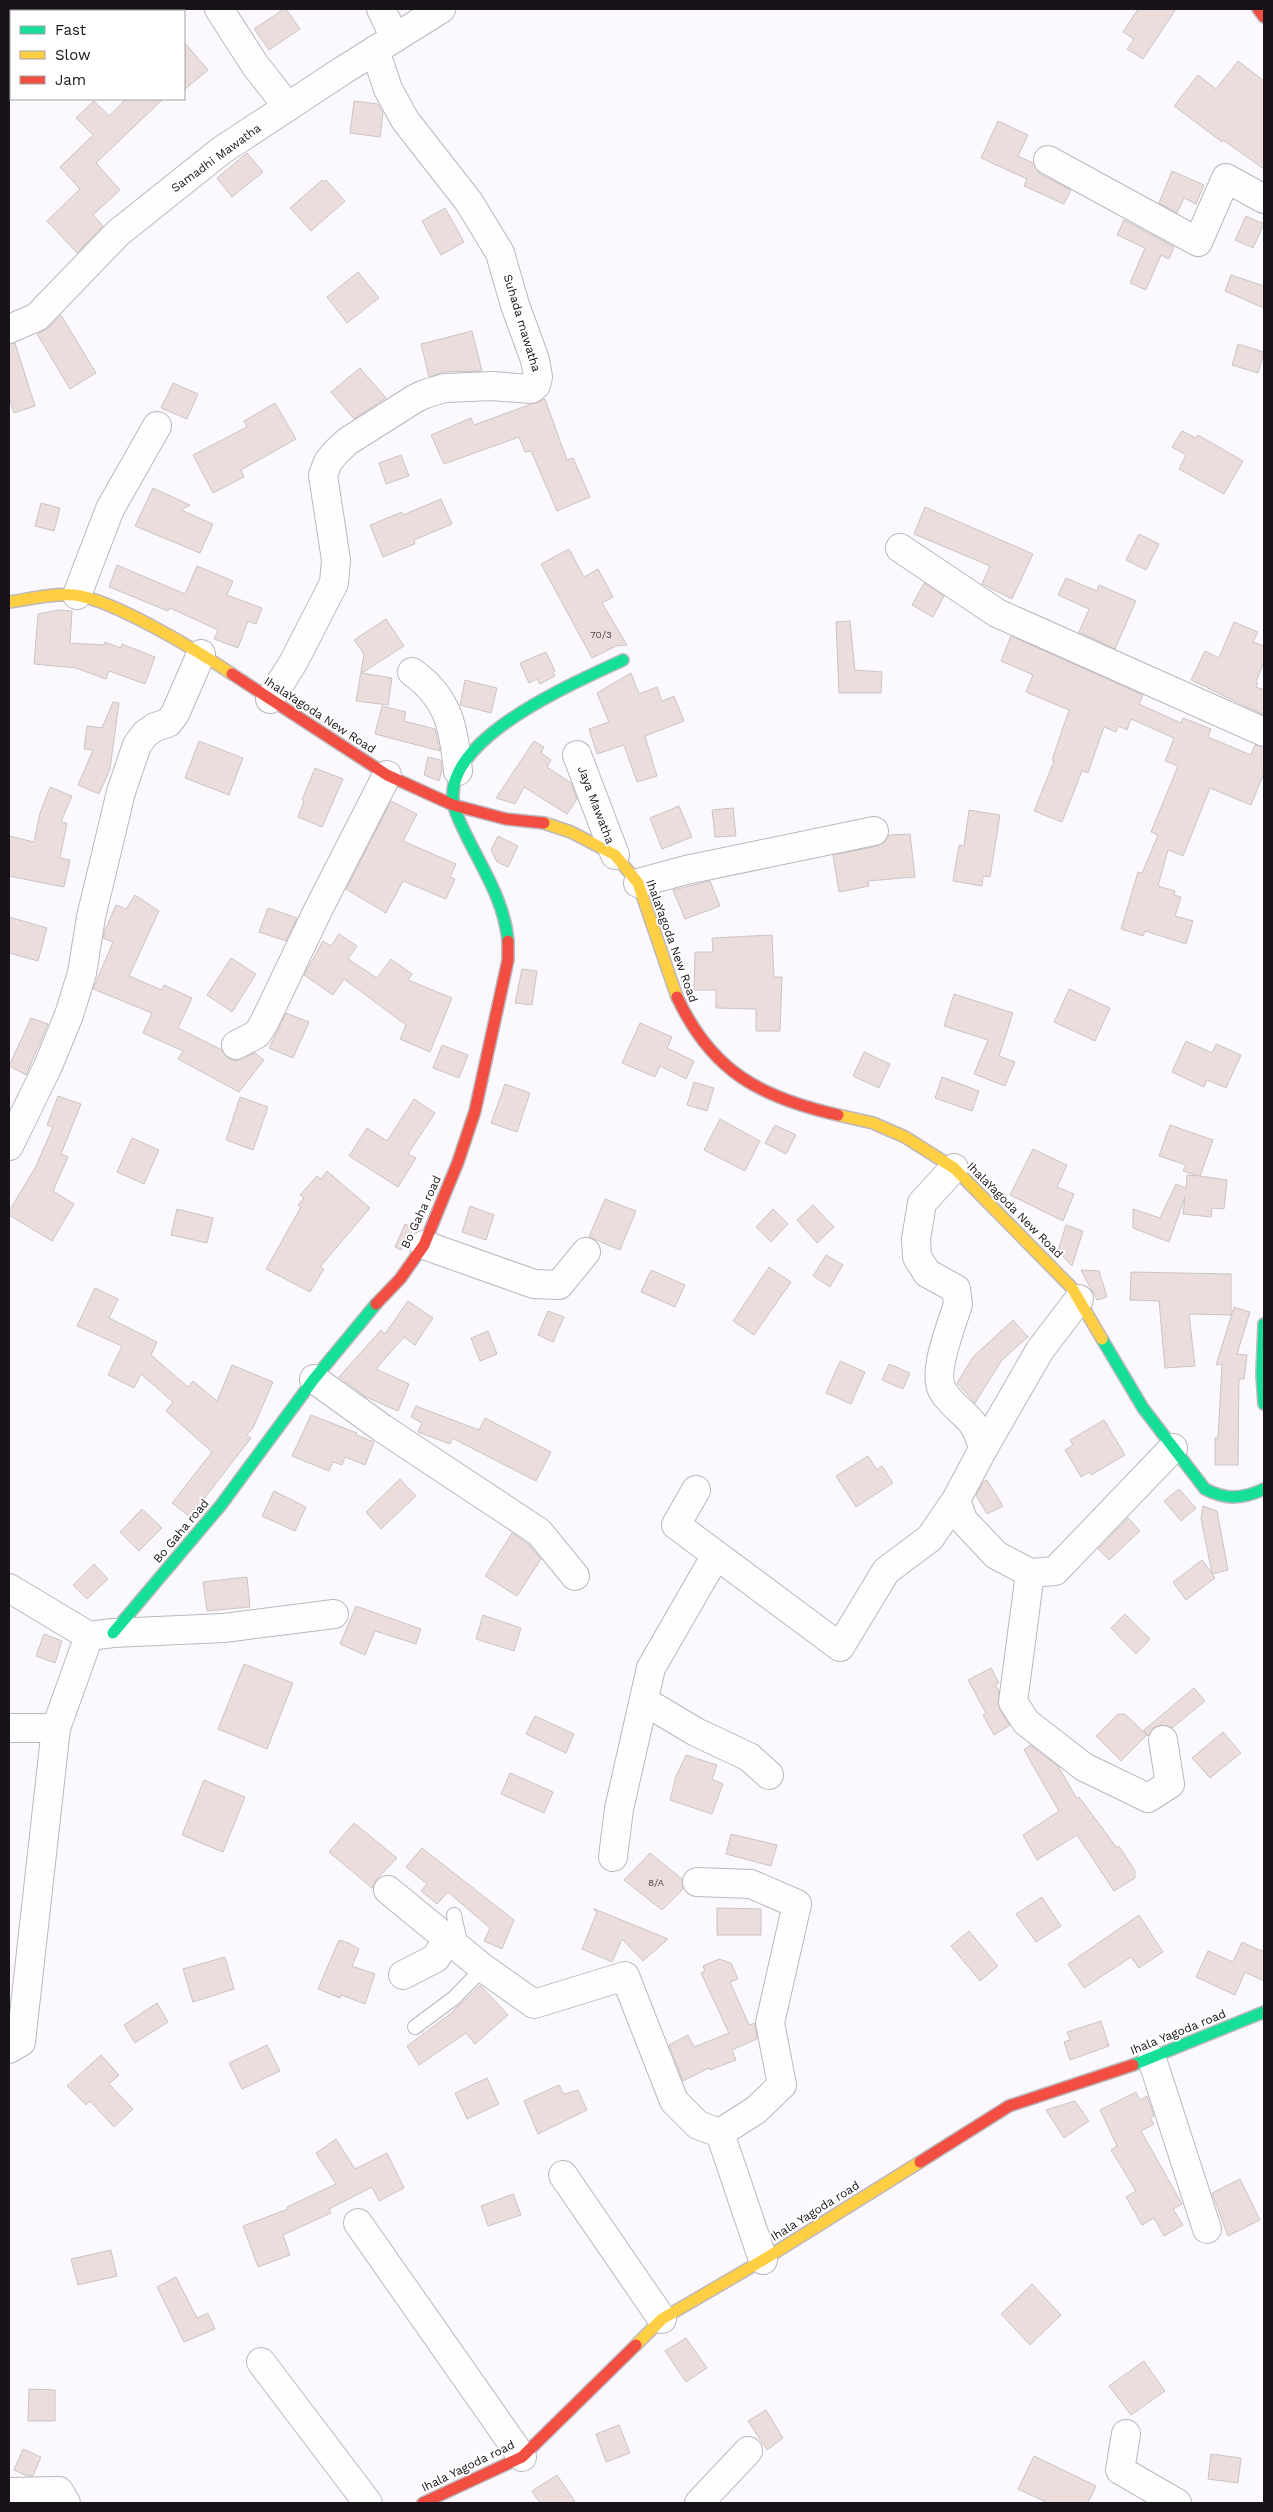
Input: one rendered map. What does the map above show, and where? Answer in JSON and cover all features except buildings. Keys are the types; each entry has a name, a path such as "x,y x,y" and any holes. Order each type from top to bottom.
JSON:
{"street":[{"path":"219,9 254,65 288,107"},
{"path":"381,9 385,44"},
{"name":"Samadhi Mawatha","path":"9,329 37,317 118,233 222,150 441,9"},
{"path":"1258,9 1264,17"},
{"name":"Suhada mawatha","path":"270,699 293,663 334,583 336,560 323,475 328,462 336,452 348,441 416,398 445,388 492,386 531,389 536,385 538,377 535,360 515,305 500,253 469,202 405,120 388,89 385,44"},
{"path":"1048,160 1198,242 1226,178 1264,199"},
{"path":"77,595 110,509 157,426"},
{"path":"900,548 997,613 1264,732"},
{"name":"IhalaYagoda New Road","path":"9,602 64,594 77,595 103,603 141,621 201,654 387,775 453,805 506,819 546,823 586,838 615,855 638,883 649,910 673,989 687,1020 712,1055 742,1078 774,1097 810,1109 873,1123 905,1137 954,1168 1072,1288 1143,1408 1196,1480 1215,1494 1239,1499 1264,1490"},
{"path":"9,1146 48,1066 69,1015 82,973 92,917 121,792 137,745 145,734 155,727 168,723 175,714 201,654"},
{"path":"458,772 474,749 507,721 624,660"},
{"path":"412,672 426,682 448,714 455,739 458,772 453,805"},
{"name":"Jaya Mawatha","path":"577,755 615,855"},
{"path":"236,1045 257,1034 264,1023 318,910 387,775"},
{"name":"Bo Gaha road","path":"101,1635 221,1505 314,1379 380,1299 400,1279 424,1245 458,1162 474,1111 508,960 508,927 498,898 453,805"},
{"path":"638,883 686,870 874,831"},
{"path":"954,1168 922,1203 916,1239 917,1257 927,1273 956,1289 958,1304 938,1376 942,1392 970,1418 978,1430 983,1449"},
{"path":"424,1245 534,1284 559,1285 586,1252"},
{"path":"696,1490 676,1525 840,1647 886,1571 930,1538 956,1500 1040,1350 1079,1299"},
{"path":"1264,1324 1262,1374 1264,1404"},
{"path":"314,1379 382,1428 539,1532 575,1576"},
{"path":"956,1500 963,1520 996,1555 1030,1573 1055,1571 1173,1448"},
{"path":"612,1857 619,1809 651,1668 716,1555"},
{"path":"1030,1573 1013,1702 1026,1722 1084,1767 1148,1798 1170,1784 1163,1740"},
{"path":"9,1588 101,1635 224,1628 334,1614"},
{"path":"9,2049 21,2042 56,1728 101,1635"},
{"path":"644,1701 696,1732 749,1757 768,1775"},
{"path":"9,1728 56,1728"},
{"path":"697,1882 751,1884 798,1904 770,2023 782,2085 756,2110 720,2133"},
{"path":"388,1890 454,1935 483,1968 534,2004 625,1976 674,2101 698,2125 720,2133"},
{"path":"403,1974 436,1958 454,1935"},
{"name":"Ihala Yagoda road","path":"423,2503 522,2457 662,2319 763,2260 1009,2106 1152,2059 1264,2012"},
{"path":"1152,2059 1207,2229"},
{"path":"720,2133 763,2260"},
{"path":"564,2175 662,2319"},
{"path":"358,2223 522,2457"},
{"path":"261,2362 368,2503"},
{"path":"1126,2434 1120,2470 1177,2503"},
{"path":"699,2503 748,2451"},
{"path":"9,2492 59,2491 66,2503"}],"lane":[{"path":"415,2027 454,1998 483,1968"}],"traffic: fast":[{"path":"508,941 501,908 495,892 457,815 453,789 463,764 483,741 510,720 541,700 623,660"},
{"path":"113,1633 221,1505 314,1379 376,1304"},
{"path":"1264,1324 1262,1374 1264,1404"},
{"path":"1102,1339 1143,1408 1205,1489 1220,1495 1234,1497 1249,1495 1264,1489"},
{"path":"1133,2065 1264,2012"}],"traffic: slow":[{"path":"9,602 58,595 74,595 90,599 110,606 154,627 232,674"},
{"path":"544,823 571,832 615,855 638,883 677,997"},
{"path":"838,1115 873,1123 905,1137 954,1168 1072,1288 1102,1339"},
{"path":"636,2345 662,2319 763,2260 920,2162"}],"traffic: jam":[{"path":"1258,9 1264,17"},
{"path":"232,674 387,775 453,805 506,819 544,823"},
{"path":"376,1304 400,1279 424,1245 458,1162 475,1111 508,960 508,941"},
{"path":"677,997 706,1045 723,1063 741,1077 762,1090 785,1100 838,1115"},
{"path":"920,2162 1009,2106 1133,2065"},
{"path":"423,2503 522,2457 636,2345"}]}
